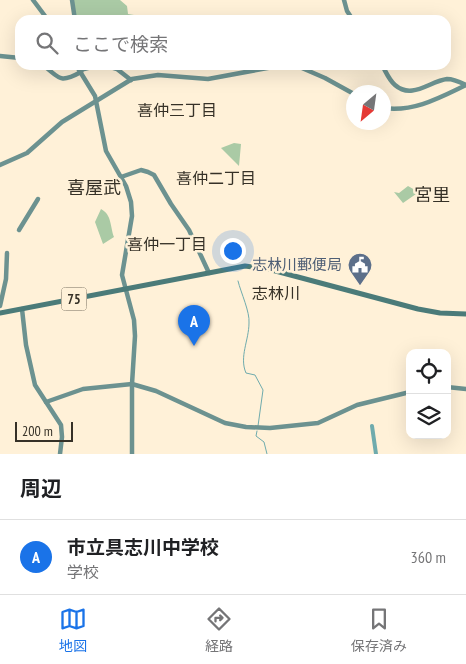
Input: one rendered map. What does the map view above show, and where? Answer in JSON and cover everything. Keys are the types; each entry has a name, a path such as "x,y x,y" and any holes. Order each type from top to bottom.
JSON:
{"main road":[{"path":"33,0 44,15"},
{"path":"72,0 74,15"},
{"path":"344,0 345,7 350,15"},
{"path":"0,56 15,58"},
{"path":"48,70 56,78 60,79 71,78 82,70"},
{"path":"83,70 96,100 106,151 129,194 132,210 122,275 134,320 135,336 132,384 132,454"},
{"path":"116,70 131,80"},
{"path":"0,165 27,153 55,127 131,80 158,75 208,79 257,70"},
{"path":"307,70 346,89"},
{"path":"385,70 394,85 407,91 418,90 447,80 456,80 466,85"},
{"path":"391,108 416,107 466,85"},
{"path":"121,177 142,170 154,176 189,230 209,273"},
{"path":"19,230 38,199"},
{"path":"0,306 6,279 7,253"},
{"name":"75","path":"0,312 240,267 258,267 418,309 448,314 466,314"},
{"path":"22,309 26,345 33,377 38,391 61,425 60,454"},
{"path":"46,402 83,389 132,384 156,391 225,423 263,428 318,423 356,405 406,393"},
{"path":"451,387 466,389"}],"green space":[{"path":"73,0 120,0 127,6 128,14 134,15 75,15"},
{"path":"234,143 241,144 239,166 221,148"},
{"path":"408,186 415,190 416,194 403,203 394,192 399,193"},
{"path":"101,209 105,211 109,218 114,237 103,244 95,222"}],"waterway":[{"path":"238,281 249,319 244,367 246,373 255,375 263,390 258,426"},
{"path":"372,426 376,454"},
{"path":"257,431 256,436 264,442 267,454"}],"place":[{"name":"志林川郵便局","path":"360,286"},
{"name":"市立具志川中学校","path":"194,346"}],"district":[{"name":"喜仲三丁目","path":"177,110"},
{"name":"喜仲二丁目","path":"216,178"},
{"name":"喜屋武","path":"94,188"},
{"name":"宮里","path":"432,195"},
{"name":"喜仲一丁目","path":"167,244"},
{"name":"志林川","path":"276,293"}]}
